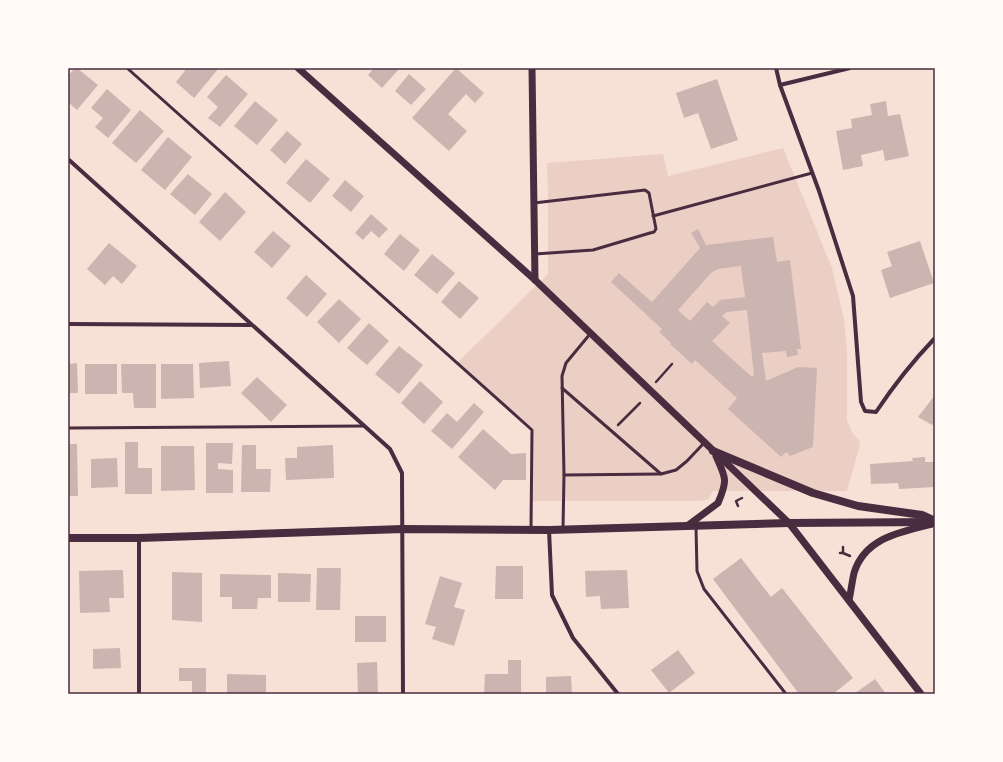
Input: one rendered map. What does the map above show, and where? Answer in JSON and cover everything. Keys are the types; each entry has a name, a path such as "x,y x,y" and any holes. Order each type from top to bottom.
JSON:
{"main road":[{"path":"713,451 812,493 858,506 922,515 935,522"},
{"path":"68,538 139,538 403,529 549,530 789,523 935,522"}],"street":[{"path":"298,68 535,280 789,523 921,694"},
{"path":"532,68 535,280"},
{"path":"776,68 780,85 812,173 853,296 861,402 865,411 876,412 913,361 935,338"},
{"path":"780,85 850,68"},
{"path":"68,159 390,449 402,473 403,694"},
{"path":"68,324 252,325"},
{"path":"686,526 718,503 724,489 725,475 713,451"},
{"path":"849,600 855,571 866,551 886,536 935,522"},
{"path":"549,530 552,595 573,638 618,694"},
{"path":"139,538 139,694"}],"lane":[{"path":"127,68 532,430 531,530"},
{"path":"653,216 812,173"},
{"path":"534,203 644,190 649,193 656,229 654,232 593,250 535,254"},
{"path":"563,529 564,475 562,376 566,363 590,333"},
{"path":"562,388 661,474"},
{"path":"68,428 363,426"},
{"path":"564,475 661,474 676,470 687,462 704,442"},
{"path":"696,526 697,571 704,589 786,694"}],"path":[{"path":"656,382 672,364"},
{"path":"612,432 640,403"},
{"path":"738,506 736,501 742,498"},
{"path":"840,553 843,552 843,548"}],"shaded area":[{"path":"783,148 832,268 844,320 847,351 847,420 860,445 847,491 713,491 708,500 690,501 531,501 532,430 457,363 548,274 547,163 663,154 668,176"}],"building":[{"path":"75,68 98,85 77,110 68,102 68,76"},
{"path":"187,68 219,68 194,98 176,82"},
{"path":"374,68 399,69 382,88 368,75"},
{"path":"456,68 484,93 475,103 466,94 448,114 467,131 449,151 412,118"},
{"path":"409,74 426,89 411,105 395,91"},
{"path":"226,75 248,94 220,127 208,118 218,107 207,97"},
{"path":"717,79 738,140 711,149 698,113 684,118 676,93"},
{"path":"107,89 131,110 108,138 95,127 103,118 91,108"},
{"path":"255,101 278,120 257,145 234,126"},
{"path":"886,101 888,116 900,114 909,156 885,161 883,150 861,155 863,166 843,170 836,131 852,128 851,119 872,115 870,104"},
{"path":"140,110 164,131 136,163 112,143"},
{"path":"287,131 302,144 285,164 270,150"},
{"path":"168,137 192,157 165,190 141,170"},
{"path":"306,159 330,179 310,203 286,183"},
{"path":"188,174 212,194 195,215 170,194"},
{"path":"345,180 364,196 351,212 332,196"},
{"path":"225,192 246,212 220,241 199,222"},
{"path":"371,214 388,229 379,238 371,231 363,240 355,233"},
{"path":"698,229 706,245 773,237 777,262 790,260 801,349 797,349 798,355 787,357 786,351 762,353 766,381 798,367 817,368 813,447 790,456 786,452 781,457 728,409 737,398 695,360 692,364 670,344 671,343 659,332 662,329 611,282 619,273 652,302 700,248 691,233","holes":["741,266 745,297 720,300 713,307 707,302 690,321 678,310 711,273 718,269","747,310 754,375 752,377 712,341 730,323 722,316 727,312"]},
{"path":"273,231 291,246 272,268 254,252"},
{"path":"400,234 420,250 404,271 384,254"},
{"path":"920,241 934,283 890,298 881,270 892,266 887,252"},
{"path":"109,243 137,266 122,284 113,276 105,285 87,269"},
{"path":"432,254 455,273 437,294 414,275"},
{"path":"306,275 327,294 307,317 286,298"},
{"path":"459,281 479,298 460,319 441,302"},
{"path":"339,299 361,319 339,343 317,322"},
{"path":"369,323 389,341 367,365 347,348"},
{"path":"399,346 423,365 399,394 375,374"},
{"path":"229,361 231,386 200,388 199,363"},
{"path":"77,363 78,393 68,393 68,364"},
{"path":"85,364 117,364 117,394 85,394"},
{"path":"121,364 156,364 156,408 134,408 133,393 122,393"},
{"path":"161,364 193,364 194,398 161,399"},
{"path":"257,377 287,405 271,422 241,393"},
{"path":"420,381 443,402 424,424 401,403"},
{"path":"935,395 935,421 932,425 918,417"},
{"path":"474,403 484,412 452,449 431,431 447,413 457,422"},
{"path":"483,429 511,454 526,453 526,480 503,480 495,490 458,457"},
{"path":"125,442 138,442 138,468 152,468 152,494 125,494"},
{"path":"206,443 233,443 232,464 218,463 218,469 233,470 233,493 206,493"},
{"path":"68,444 77,444 78,496 68,496"},
{"path":"242,445 256,445 256,469 271,469 270,492 241,492"},
{"path":"333,445 334,478 286,480 285,458 297,458 297,447"},
{"path":"161,446 194,446 195,490 161,491"},
{"path":"925,457 925,462 935,462 935,487 899,489 898,483 871,484 870,464 913,461 912,458"},
{"path":"117,458 118,487 91,488 91,459"},
{"path":"741,558 771,597 782,588 853,678 833,694 799,694 713,579"},
{"path":"496,566 523,566 523,599 495,599"},
{"path":"317,568 341,568 340,610 316,610"},
{"path":"123,570 124,598 109,598 110,612 80,613 79,571"},
{"path":"627,570 629,608 601,609 600,596 586,597 585,571"},
{"path":"172,572 202,573 202,622 172,620"},
{"path":"278,573 311,574 310,602 278,602"},
{"path":"220,574 271,575 271,598 258,598 257,609 232,609 232,597 220,597"},
{"path":"440,576 462,583 454,607 465,610 454,646 432,639 436,627 425,624"},
{"path":"355,616 386,616 386,642 355,642"},
{"path":"120,648 121,668 93,669 93,649"},
{"path":"678,650 695,673 669,693 651,670"},
{"path":"508,660 521,660 521,694 484,694 485,674 508,674"},
{"path":"377,662 378,694 358,694 357,663"},
{"path":"179,668 206,668 206,694 192,694 192,681 179,681"},
{"path":"227,674 266,675 266,694 227,694"},
{"path":"571,676 572,694 546,694 546,677"},
{"path":"875,679 886,694 854,694"}]}
